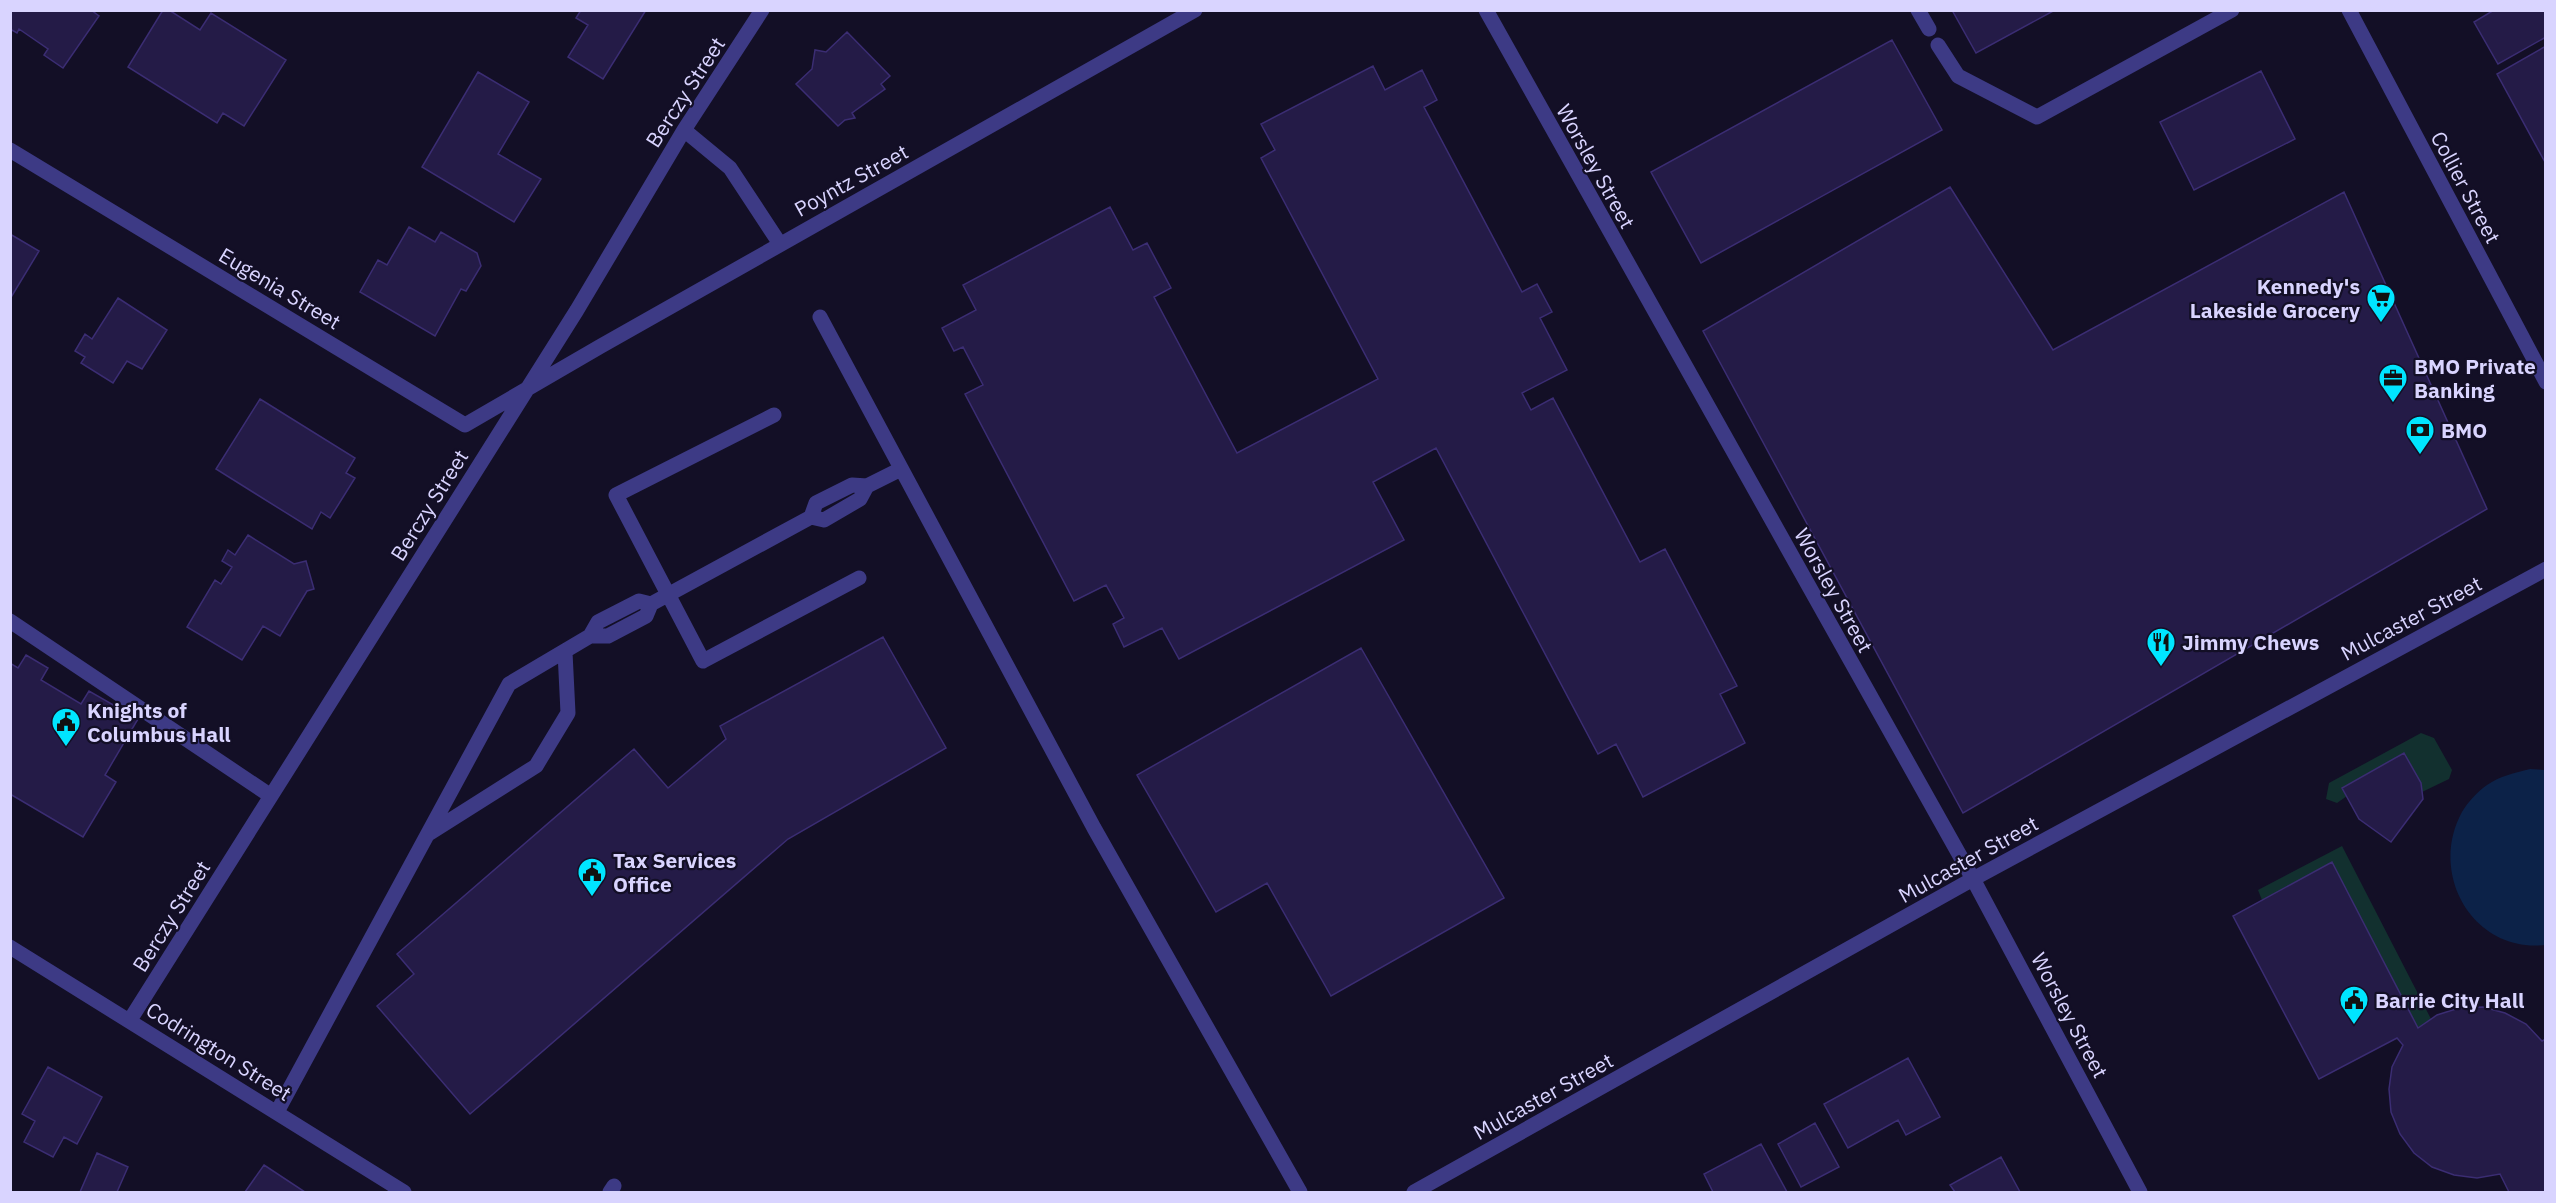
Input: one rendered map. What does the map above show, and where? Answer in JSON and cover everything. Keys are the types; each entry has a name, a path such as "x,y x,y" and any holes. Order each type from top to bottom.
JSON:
{"street":[{"name":"Berczy Street","path":"130,1020 528,388 684,130 762,10"},
{"name":"Poyntz Street","path":"528,388 1195,10"},
{"name":"Worsley Street","path":"1486,10 1973,879 2140,1192"},
{"path":"1918,10 1929,29"},
{"path":"1938,45 1958,76 2037,117 2232,10"},
{"name":"Collier Street","path":"2349,10 2546,382"},
{"path":"684,130 730,168 780,244"},
{"name":"Eugenia Street","path":"10,150 465,425 528,388"},
{"path":"820,317 1088,818 1300,1192"},
{"path":"774,415 616,495 667,595 703,661 859,578"},
{"path":"277,1112 509,684 590,636 608,636 646,616 651,604 811,517 816,503 852,485 867,486 901,469"},
{"name":"Mulcaster Street","path":"1414,1192 1973,879 2546,569"},
{"path":"10,621 271,796"},
{"path":"428,835 536,766 568,713 565,652"},
{"name":"Codrington Street","path":"10,946 404,1192"}],"green space":[{"path":"2421,733 2434,738 2452,770 2449,779 2422,792 2421,783 2404,753 2342,788 2347,796 2337,803 2326,799 2329,783"},
{"path":"2342,846 2431,1019 2418,1028 2262,900 2258,890"}],"water":[{"path":"2530,769 2546,770 2545,945 2519,944 2497,936 2478,923 2464,905 2454,883 2450,860 2453,836 2462,812 2470,801 2492,782"}],"building":[{"path":"10,10 91,10 99,16 63,68 44,55 48,49 19,29 17,33 10,29"},
{"path":"163,10 169,10 200,30 211,13 286,60 244,126 223,113 217,123 128,67"},
{"path":"581,10 646,10 603,79 568,57 588,25 576,18"},
{"path":"1952,10 2055,10 1976,53"},
{"path":"2494,10 2546,10 2546,37 2498,64 2474,22"},
{"path":"847,32 890,76 881,84 885,89 852,113 855,118 845,120 838,126 796,84 812,69 815,50 826,52"},
{"path":"1892,40 1942,130 1701,263 1651,172"},
{"path":"2546,46 2546,164 2497,74"},
{"path":"1373,66 1385,90 1422,70 1437,100 1424,107 1522,292 1537,284 1552,312 1540,318 1567,370 1522,393 1531,410 1553,398 1640,562 1665,549 1737,686 1720,694 1745,743 1643,797 1616,744 1598,754 1436,448 1373,482 1404,540 1179,659 1162,628 1124,647 1113,624 1124,618 1106,585 1074,601 965,394 983,385 963,347 954,351 942,328 976,310 963,285 1110,207 1133,250 1147,243 1171,288 1154,297 1237,453 1378,379 1261,158 1275,150 1261,124"},
{"path":"2261,71 2295,139 2194,190 2160,122"},
{"path":"478,72 529,102 498,154 541,179 514,222 422,167"},
{"path":"1950,187 2053,350 2344,192 2487,509 1963,813 1703,331"},
{"path":"409,227 435,242 441,232 477,253 481,266 466,291 461,289 435,336 360,292 378,260 387,265"},
{"path":"10,234 39,251 10,299"},
{"path":"118,298 167,330 142,369 127,361 113,383 81,363 85,357 75,351 85,334 92,339"},
{"path":"260,399 355,458 346,473 355,478 330,518 321,512 312,529 216,469"},
{"path":"248,535 294,564 306,561 314,589 307,591 280,636 263,626 242,660 187,627 215,580 221,584 232,567 222,561 228,550 235,555"},
{"name":"Tax Services Office","path":"883,637 946,748 788,839 470,1114 377,1006 414,974 397,954 634,749 668,788 726,739 720,726"},
{"path":"1361,648 1504,898 1331,996 1267,883 1216,912 1137,775"},
{"name":"Knights of Columbus Hall","path":"26,655 48,668 41,680 81,704 89,691 138,719 105,775 116,782 83,837 10,794 10,663 18,668"},
{"path":"2404,753 2421,783 2423,799 2391,842 2359,819 2342,788"},
{"name":"Barrie City Hall","path":"2332,862 2418,1028 2437,1015 2459,1008 2483,1007 2505,1013 2526,1024 2542,1041 2546,1039 2546,1192 2509,1192 2500,1174 2477,1178 2454,1175 2432,1167 2414,1153 2400,1134 2391,1112 2389,1089 2392,1067 2403,1045 2397,1038 2319,1079 2233,916"},
{"path":"1908,1058 1940,1117 1906,1135 1898,1120 1848,1148 1824,1104"},
{"path":"48,1067 102,1097 77,1144 64,1137 53,1157 24,1142 35,1121 22,1114"},
{"path":"1815,1123 1839,1167 1801,1187 1778,1144"},
{"path":"1761,1144 1787,1192 1713,1192 1704,1174"},
{"path":"97,1153 128,1167 117,1192 80,1192"},
{"path":"2001,1157 2020,1192 1955,1192 1950,1185"},
{"path":"264,1165 305,1192 245,1192"}],"place":[{"name":"Kennedy's Lakeside Grocery","path":"2381,324"},
{"name":"BMO Private Banking","path":"2393,404"},
{"name":"BMO","path":"2420,456"},
{"name":"Jimmy Chews","path":"2161,668"},
{"name":"Knights of Columbus Hall","path":"66,748"},
{"name":"Tax Services Office","path":"592,898"},
{"name":"Barrie City Hall","path":"2354,1026"}]}
